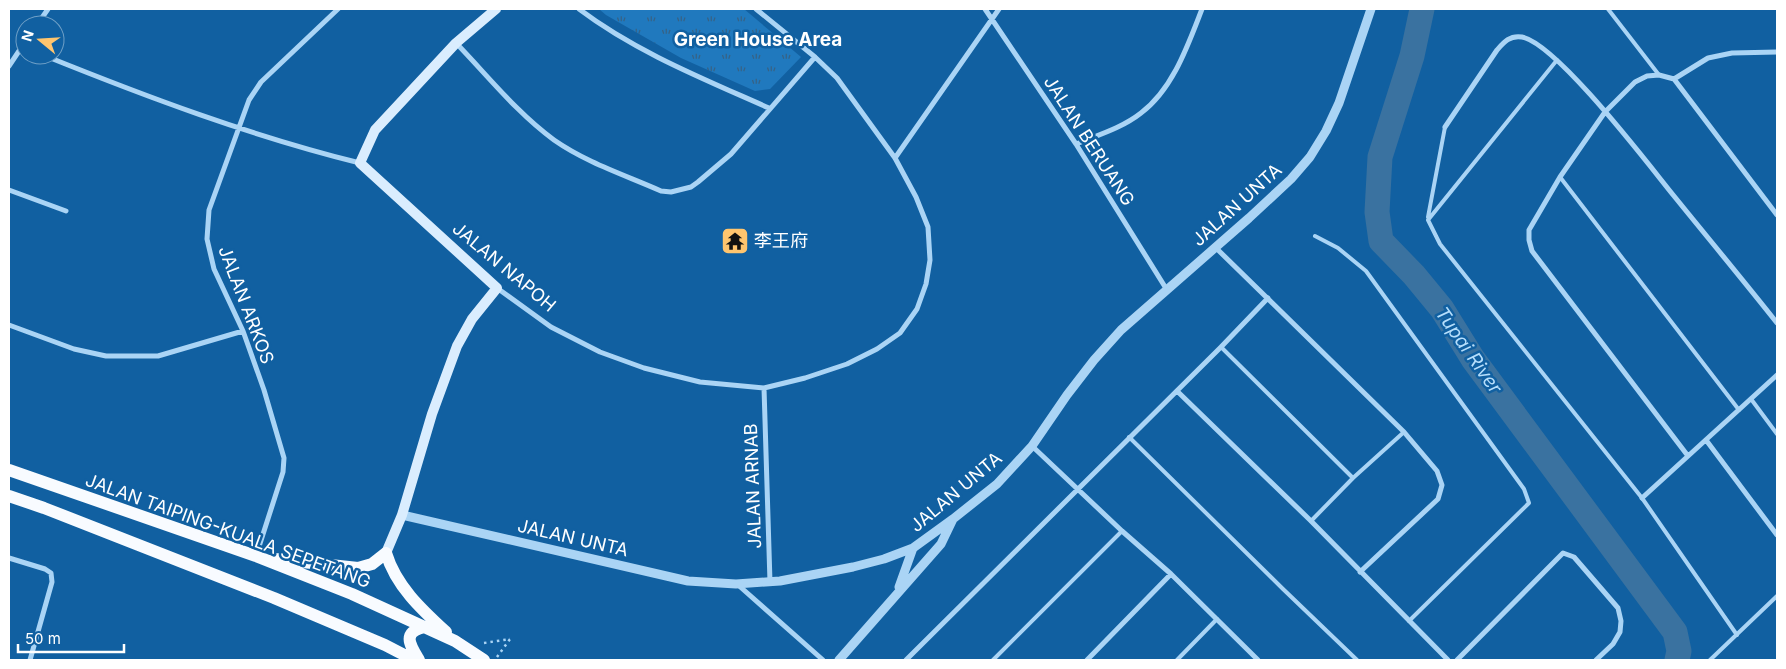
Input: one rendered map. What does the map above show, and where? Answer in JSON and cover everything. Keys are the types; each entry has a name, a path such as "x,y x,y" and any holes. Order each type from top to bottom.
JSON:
{"main road":[{"path":"360,163 375,130 456,43 496,9"},
{"name":"JALAN NAPOH","path":"360,163 497,288"},
{"path":"256,556 358,568 372,564 386,553 402,514 432,414 457,346 472,319 497,288"},
{"name":"JALAN TAIPING-KUALA SEPETANG","path":"9,470 256,556 352,594 425,627 459,644 484,660"},
{"path":"9,496 265,594 385,645 414,660"},
{"path":"386,553 390,568 397,580 426,614 459,644"},
{"path":"419,660 411,646 410,636 417,628 425,627"}],"street":[{"name":"JALAN ARKOS","path":"256,556 282,472 284,458 264,390 242,331 214,269 207,239 209,210 249,100 261,82 338,9"},
{"path":"579,9 600,25 684,70 769,108"},
{"name":"JALAN NAPOH","path":"497,288 551,327 600,352 644,368 700,382 764,388 805,378 847,364 900,333 917,309 926,284 930,260 928,227 916,197 895,158 836,78 815,57 756,9"},
{"name":"JALAN BERUANG","path":"985,9 993,18 1076,144 1167,290"},
{"path":"895,158 1000,9"},
{"path":"1076,144 1116,128 1141,114 1158,97 1193,34 1202,9"},
{"name":"JALAN UNTA","path":"402,514 688,581 736,584 770,582 853,567 884,559 913,548 997,484 1032,446 1067,395 1094,360 1121,330 1291,179 1310,157 1326,132 1339,103 1371,9"},
{"path":"1445,128 1497,50 1507,40 1515,36 1532,41 1557,60 1605,112 1777,323"},
{"path":"456,43 524,114 556,141 600,166 661,191 671,192 682,190 698,182 730,154 815,57"},
{"path":"1674,79 1708,58 1732,53 1777,52"},
{"name":"JALAN NAPOH","path":"65,64 238,128 315,152 360,163"},
{"path":"1688,456 1532,251 1529,230 1560,176 1605,112 1635,82 1647,76 1659,75 1674,79 1777,215"},
{"path":"9,190 66,211"},
{"path":"1215,248 1404,432 1437,471 1442,485 1438,499 1360,572"},
{"path":"906,660 1268,298"},
{"path":"9,325 82,351 106,356 158,356 242,331"},
{"path":"1642,498 1777,375"},
{"name":"JALAN ARNAB","path":"764,388 770,582"},
{"path":"1177,391 1311,521 1448,660"},
{"path":"1706,440 1777,535"},
{"path":"1032,446 1122,531 1172,574 1258,660"},
{"path":"839,660 941,544 953,519"},
{"path":"896,595 913,548"},
{"path":"1456,660 1563,554 1574,557 1618,608 1621,621 1620,632 1613,644 1596,660"},
{"path":"9,558 45,569 51,573 52,582 30,660"},
{"path":"1087,660 1172,574"},
{"path":"736,584 823,660"}],"lane":[{"path":"1608,9 1659,75"},
{"path":"1428,220 1557,60"},
{"path":"1445,128 1428,220 1440,244 1642,498 1737,635"},
{"path":"1560,176 1739,410"},
{"path":"1315,236 1338,248 1366,271 1524,489 1529,503 1409,621"},
{"path":"1221,347 1353,478"},
{"path":"1751,399 1777,434"},
{"path":"1311,521 1353,478 1404,432"},
{"path":"1129,437 1282,589 1357,660"},
{"path":"993,660 1122,531"},
{"path":"1710,660 1777,596"},
{"path":"1177,660 1218,619"}],"path":[{"path":"459,644 510,640 494,660"}],"green space":[{"path":"599,9 744,9 801,57 770,89 755,91 681,58 606,15"}],"waterway":[{"name":"Tupai River","path":"1422,9 1412,56 1380,157 1377,212 1381,241 1414,275 1442,309 1473,359 1675,632 1679,651 1677,660"}],"place":[{"name":"李王府","path":"735,241"}],"district":[{"name":"Green House Area","path":"758,39"}]}
